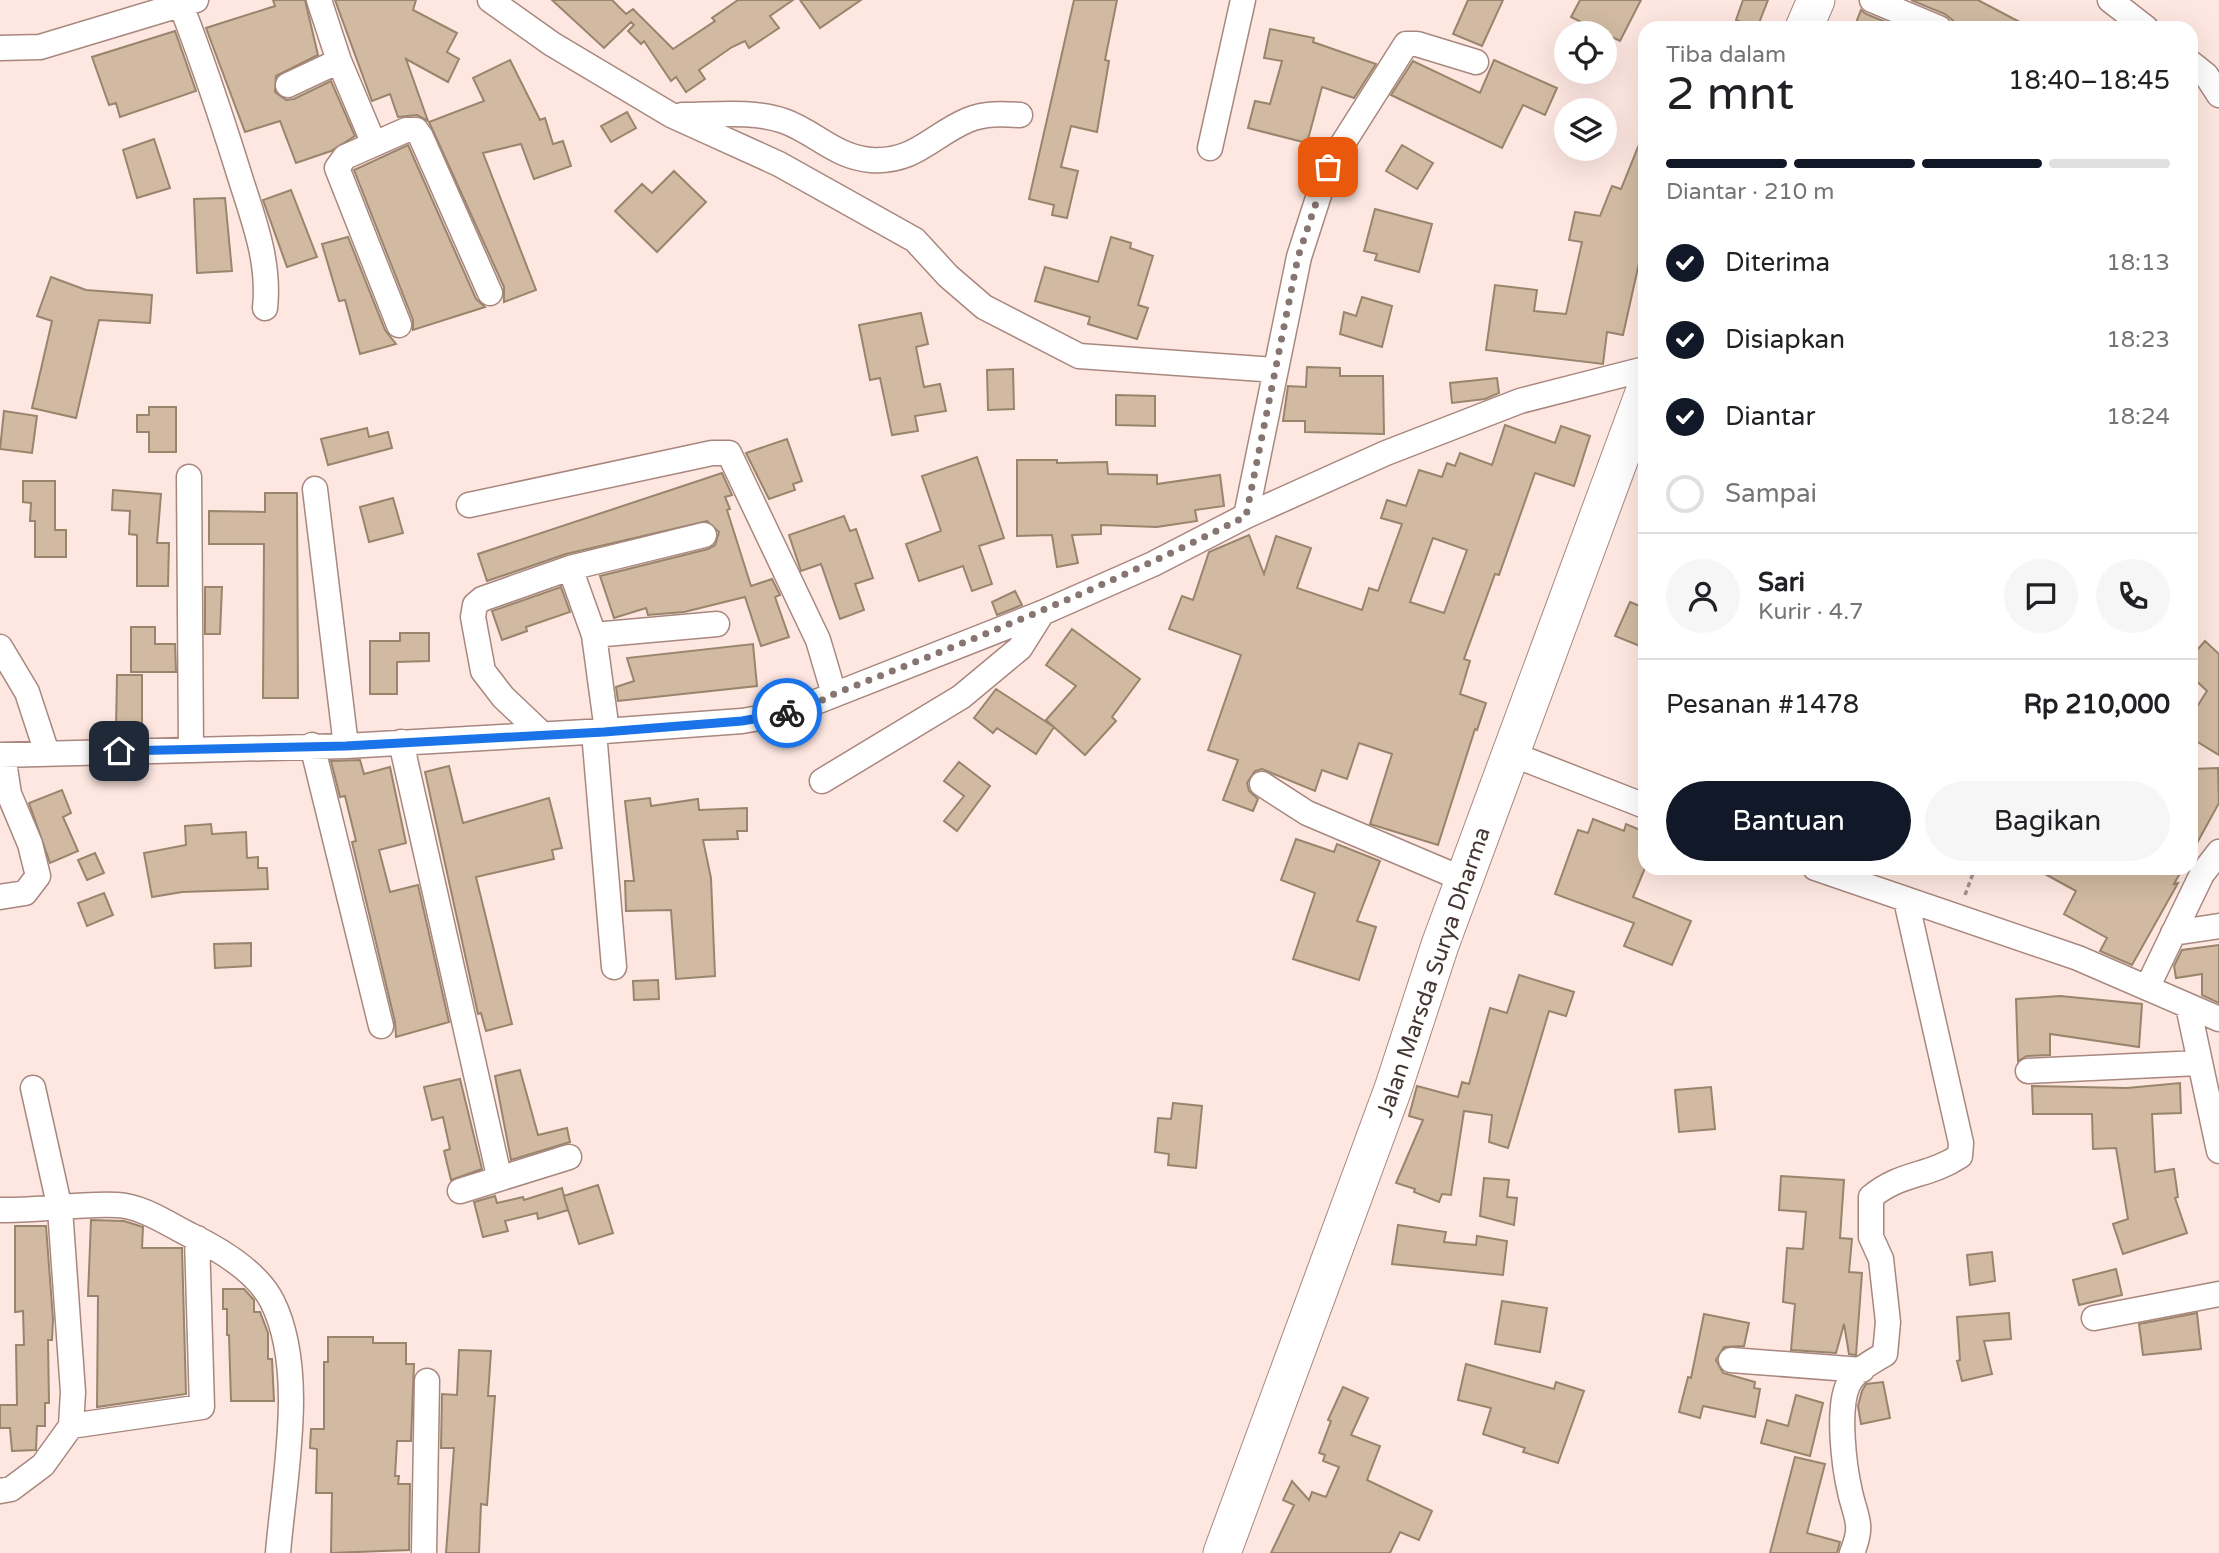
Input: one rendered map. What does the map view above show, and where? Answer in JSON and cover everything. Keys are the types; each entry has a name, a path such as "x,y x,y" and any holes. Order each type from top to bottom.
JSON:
{"highway":[{"path":"1807,21 1816,0"},
{"name":"Jalan Marsda Surya Dharma","path":"1222,1553 1393,1089 1440,945 1509,753 1638,409"}],"street":[{"path":"319,0 339,61 374,144"},
{"path":"490,0 552,44 671,115 779,164 915,240 948,276 984,307 1079,356 1275,370"},
{"path":"1210,148 1243,0"},
{"path":"1872,0 1922,21"},
{"path":"2110,0 2137,21"},
{"path":"0,48 40,47 189,2 262,249 267,285 265,308"},
{"path":"1246,516 1298,257 1328,167 1406,44 1417,44 1476,62"},
{"path":"288,85 339,61"},
{"path":"2198,69 2206,75 2219,95"},
{"path":"671,115 759,116 783,121 839,153 871,160 907,157 966,121 981,116 1020,115"},
{"path":"399,326 337,168 345,157 406,130 416,130 421,137 490,292"},
{"path":"0,897 25,893 38,876 30,844 9,794 1,755 346,746 600,732 742,721 788,712 815,704 834,694 1042,613 1153,564 1246,516 1386,453 1520,401 1638,371"},
{"path":"470,505 712,453 729,453 818,640 834,694"},
{"path":"189,477 191,748"},
{"path":"315,489 346,746"},
{"path":"542,734 503,697 483,671 473,617 475,605 482,599 570,568 704,535"},
{"path":"570,568 594,635 614,967"},
{"path":"822,781 961,697 1020,648 1042,613"},
{"path":"594,635 717,624"},
{"path":"0,647 27,692 47,753"},
{"path":"401,742 499,1176"},
{"path":"312,746 381,1026"},
{"path":"1509,753 1638,803"},
{"path":"1262,784 1307,813 1465,880"},
{"path":"2147,988 2202,874 2219,852"},
{"path":"1835,875 2078,958 2219,1019"},
{"path":"1852,1553 1859,1536 1859,1515 1850,1493 1842,1413 1848,1385 1861,1370 1885,1354 1888,1322 1881,1259 1871,1237 1871,1197 1888,1183 1940,1169 1960,1156 1961,1143 1906,900"},
{"path":"2174,933 2219,926"},
{"path":"2188,1006 2219,1151"},
{"path":"2028,1071 2199,1063"},
{"path":"0,1491 10,1489 43,1465 71,1426 73,1392 60,1209 33,1088"},
{"path":"460,1191 499,1176 569,1157"},
{"path":"0,1210 119,1205 146,1213 197,1238 251,1276 271,1299 283,1328 291,1367 278,1553"},
{"path":"71,1426 202,1407 197,1238"},
{"path":"2094,1318 2219,1294"},
{"path":"1731,1360 1861,1370"},
{"path":"424,1553 427,1381"}],"path":[{"path":"1957,917 1972,875"}],"building":[{"path":"273,0 305,0 318,55 276,76 275,92 286,100 294,99 331,81 355,136 331,151 296,163 280,121 245,132 206,28 275,6"},
{"path":"335,0 416,0 413,10 457,33 447,52 459,59 448,82 406,59 428,121 417,115 398,117 390,94 372,101"},
{"path":"552,0 612,0 626,14 633,9 673,49 715,21 712,18 738,0 793,0 770,16 779,28 749,48 745,41 732,47 699,70 705,79 686,92 676,77 671,81 644,41 641,44 628,31 634,25 631,22 604,48"},
{"path":"800,0 861,0 820,28"},
{"path":"1074,0 1117,0 1105,60 1109,61 1097,132 1071,126 1061,167 1078,171 1067,218 1052,215 1054,205 1029,199"},
{"path":"1468,0 1503,0 1482,46 1453,34"},
{"path":"1580,0 1641,0 1620,41 1617,40 1617,21 1579,21 1571,17"},
{"path":"1743,0 1768,0 1760,21 1736,20"},
{"path":"1911,0 1978,0 2018,21 1954,21 1945,14"},
{"path":"1861,10 1883,21 1857,21"},
{"path":"1270,29 1314,38 1313,42 1376,64 1354,98 1322,87 1307,143 1248,128 1255,101 1270,104 1282,61 1264,58"},
{"path":"175,31 196,91 120,117 116,103 109,105 92,57"},
{"path":"510,60 540,120 545,118 553,144 563,141 571,166 534,179 521,144 483,153 536,290 504,302 504,287 429,122 484,101 473,78"},
{"path":"1494,60 1557,88 1545,115 1523,105 1502,148 1391,95 1413,61 1480,93"},
{"path":"627,112 636,128 611,142 601,126"},
{"path":"154,139 170,188 137,198 123,150"},
{"path":"408,145 476,299 485,307 413,330 413,320 354,170"},
{"path":"1402,145 1433,163 1417,189 1386,171"},
{"path":"1638,147 1638,268 1623,335 1607,332 1603,364 1486,350 1495,285 1537,290 1534,311 1566,314 1582,242 1569,240 1575,212 1600,216 1612,186 1621,189"},
{"path":"674,171 706,202 657,252 615,211 642,184 652,193"},
{"path":"291,190 317,257 287,267 263,200"},
{"path":"225,198 232,271 197,273 194,199"},
{"path":"1375,209 1432,224 1419,272 1375,260 1377,254 1364,251"},
{"path":"348,237 385,330 396,344 360,354 345,300 339,301 322,244"},
{"path":"1111,237 1131,243 1130,248 1153,256 1138,305 1148,308 1137,339 1088,324 1090,317 1035,301 1045,267 1098,282"},
{"path":"51,277 86,290 152,295 150,323 99,320 76,418 32,408 52,321 37,316"},
{"path":"1362,297 1392,306 1382,347 1340,334 1344,312 1356,316"},
{"path":"921,313 928,344 916,347 924,387 940,384 946,411 915,416 918,431 892,435 880,378 870,380 859,325"},
{"path":"1307,367 1340,368 1340,376 1383,376 1384,434 1305,432 1305,421 1283,421 1288,386 1306,387"},
{"path":"1013,369 1014,409 988,410 987,370"},
{"path":"1497,378 1499,393 1485,399 1452,403 1450,383"},
{"path":"1116,395 1155,396 1155,426 1116,425"},
{"path":"149,407 176,407 176,452 149,452 149,432 137,432 137,415 149,415"},
{"path":"4,411 37,416 32,453 0,449"},
{"path":"1505,425 1555,443 1561,426 1590,436 1574,486 1535,473 1499,575 1495,574 1464,659 1470,661 1460,694 1486,703 1438,845 1370,824 1392,754 1359,743 1347,779 1322,770 1315,791 1262,769 1255,771 1247,783 1249,791 1258,799 1253,811 1223,800 1238,760 1208,750 1241,655 1169,629 1182,596 1193,600 1209,552 1249,535 1264,574 1276,536 1311,548 1297,588 1362,610 1369,588 1378,591 1402,524 1381,518 1387,500 1406,506 1419,470 1442,477 1447,463 1455,466 1460,453 1492,465","holes":["1433,538 1467,550 1444,613 1410,602"]},
{"path":"367,428 369,437 388,432 392,448 328,465 321,439"},
{"path":"787,439 802,481 793,484 795,490 769,499 746,453"},
{"path":"977,457 1004,538 979,546 992,584 972,591 963,566 919,581 906,544 941,531 922,476"},
{"path":"1017,460 1057,460 1057,463 1107,462 1108,474 1157,475 1157,484 1220,475 1224,506 1195,510 1197,521 1157,527 1101,525 1101,534 1072,535 1078,563 1057,567 1052,535 1017,536"},
{"path":"722,473 732,495 725,497 730,509 727,510 751,586 772,579 780,595 775,597 789,637 761,646 745,597 684,612 648,615 646,608 614,618 600,576 708,549 715,545 719,532 707,521 566,554 487,581 478,554"},
{"path":"23,481 55,481 55,530 66,530 66,557 35,557 35,521 30,521 31,503 23,502"},
{"path":"113,490 161,494 157,543 169,543 168,586 137,586 137,535 129,534 130,511 112,510"},
{"path":"265,493 297,493 298,698 263,698 264,544 209,544 209,511 265,512"},
{"path":"393,498 403,533 369,542 360,507"},
{"path":"844,516 850,531 856,529 873,578 855,584 864,610 840,619 821,564 801,571 789,535"},
{"path":"205,587 222,587 220,634 205,634"},
{"path":"561,587 570,612 526,627 527,631 502,640 492,611"},
{"path":"1015,591 1022,605 997,615 992,602"},
{"path":"1630,602 1638,605 1638,645 1615,636"},
{"path":"131,627 155,627 155,644 175,644 176,672 131,672"},
{"path":"1072,629 1140,679 1112,717 1116,721 1085,755 1046,720 1076,686 1046,665"},
{"path":"400,633 429,633 429,661 397,662 397,694 370,694 370,641 400,641"},
{"path":"2205,641 2219,654 2219,755 2198,742 2198,705 2207,691 2198,683 2198,649"},
{"path":"753,644 757,686 618,701 616,687 634,681 627,658"},
{"path":"117,675 142,675 142,728 116,728"},
{"path":"996,689 1054,727 1036,754 997,728 993,733 974,718"},
{"path":"360,760 364,774 390,767 406,843 379,850 390,892 418,885 449,1022 396,1037 395,1022 352,842 356,841 345,796 340,797 331,761"},
{"path":"959,762 990,786 957,831 944,821 964,796 944,781"},
{"path":"449,766 463,823 549,798 562,848 552,850 554,859 476,877 512,1024 486,1031 481,1013 478,1014 425,772"},
{"path":"2218,768 2219,803 2198,841 2198,769"},
{"path":"62,790 71,813 63,817 78,851 50,863 29,803"},
{"path":"650,798 651,806 698,799 699,810 747,808 747,831 737,831 738,839 703,840 711,878 715,976 676,979 671,910 626,911 625,881 634,881 625,801"},
{"path":"1593,819 1624,831 1626,824 1638,829 1638,875 1642,875 1633,897 1691,921 1672,965 1624,946 1634,923 1555,894 1578,830 1588,833"},
{"path":"211,824 212,834 246,832 247,858 258,857 258,868 267,868 268,889 182,892 152,897 144,853 186,845 185,826"},
{"path":"1296,839 1334,852 1337,844 1380,861 1357,921 1376,927 1359,980 1293,959 1315,893 1281,880"},
{"path":"95,853 104,873 87,880 78,860"},
{"path":"2047,875 2179,875 2174,884 2178,883 2132,965 2100,951 2107,938 2064,914 2076,891"},
{"path":"104,893 113,915 87,926 78,903"},
{"path":"251,943 251,966 215,968 214,944"},
{"path":"2219,945 2219,1003 2202,995 2202,974 2176,978 2174,966 2182,950"},
{"path":"1519,975 1574,992 1566,1016 1549,1011 1508,1148 1489,1142 1492,1115 1464,1111 1451,1195 1442,1194 1439,1202 1414,1192 1415,1189 1396,1183 1423,1120 1409,1116 1417,1086 1458,1097 1462,1082 1469,1084 1490,1008 1507,1013"},
{"path":"658,980 659,999 634,1000 633,981"},
{"path":"2060,996 2142,1004 2139,1047 2050,1034 2050,1055 2027,1056 2018,1061 2016,999"},
{"path":"520,1070 538,1135 567,1128 570,1142 511,1160 495,1076"},
{"path":"460,1079 482,1169 451,1180 444,1151 450,1149 443,1117 432,1120 424,1087"},
{"path":"2180,1083 2181,1113 2152,1114 2155,1172 2174,1169 2178,1197 2175,1198 2187,1233 2123,1254 2113,1224 2128,1219 2116,1148 2093,1149 2092,1114 2033,1114 2032,1086 2127,1088"},
{"path":"1711,1087 1715,1129 1679,1132 1675,1090"},
{"path":"1173,1103 1202,1106 1196,1168 1168,1165 1169,1154 1155,1152 1158,1118 1171,1119"},
{"path":"1781,1176 1844,1180 1840,1238 1852,1239 1849,1272 1862,1273 1856,1355 1849,1354 1844,1324 1836,1353 1791,1350 1795,1304 1783,1302 1787,1248 1803,1249 1806,1212 1779,1210"},
{"path":"1484,1178 1509,1180 1507,1197 1517,1198 1514,1225 1480,1216"},
{"path":"598,1185 613,1233 579,1244 564,1197 568,1210 538,1219 537,1213 505,1221 508,1231 483,1237 474,1202 495,1196 497,1203 523,1197 524,1200 562,1188 564,1196"},
{"path":"91,1220 124,1221 143,1227 142,1248 182,1248 186,1394 97,1407 98,1296 88,1296"},
{"path":"1398,1225 1446,1232 1444,1242 1476,1245 1477,1236 1507,1241 1503,1275 1392,1264"},
{"path":"15,1226 46,1226 53,1319 52,1340 48,1340 49,1403 45,1403 45,1426 37,1426 36,1450 12,1451 10,1428 0,1428 0,1405 17,1405 16,1345 24,1345 23,1311 15,1312"},
{"path":"1992,1252 1995,1281 1970,1285 1967,1255"},
{"path":"2116,1269 2122,1295 2079,1305 2073,1280"},
{"path":"223,1289 244,1289 254,1300 254,1312 260,1312 268,1333 268,1359 272,1359 274,1401 231,1401 229,1335 227,1309 223,1309"},
{"path":"1502,1301 1547,1308 1540,1352 1495,1344"},
{"path":"2009,1313 2011,1339 1984,1341 1992,1374 1962,1381 1957,1361 1960,1360 1957,1317"},
{"path":"2197,1313 2201,1349 2143,1355 2139,1324"},
{"path":"1704,1314 1749,1323 1744,1346 1724,1347 1716,1360 1723,1373 1755,1382 1754,1388 1760,1389 1755,1417 1703,1406 1700,1418 1679,1412 1688,1377 1691,1378"},
{"path":"328,1337 373,1337 373,1343 406,1343 406,1364 414,1364 411,1441 397,1441 395,1476 399,1476 398,1484 410,1484 409,1550 331,1553 332,1493 316,1493 317,1449 310,1448 311,1429 324,1429 324,1362 328,1362"},
{"path":"459,1350 491,1351 488,1396 495,1396 487,1505 481,1504 479,1553 446,1553 454,1448 441,1448 442,1394 457,1395"},
{"path":"1466,1364 1554,1389 1556,1382 1584,1391 1558,1463 1523,1452 1525,1448 1483,1434 1491,1408 1458,1400"},
{"path":"1883,1382 1890,1418 1861,1424 1858,1406 1862,1391 1866,1384"},
{"path":"1343,1387 1368,1398 1351,1435 1380,1446 1367,1480 1432,1511 1419,1540 1400,1532 1390,1553 1271,1553 1294,1505 1283,1500 1292,1481 1309,1500 1312,1492 1326,1497 1339,1467 1323,1461 1325,1455 1319,1453 1331,1421 1328,1420"},
{"path":"1796,1395 1823,1403 1810,1456 1761,1443 1767,1420 1788,1426"},
{"path":"1795,1457 1825,1464 1807,1533 1840,1542 1837,1553 1770,1553"}],"way so far":[{"path":"787,713 1042,613 1153,564 1246,516 1298,257 1328,167"}],"route":[{"path":"119,751 346,746 604,732 742,721 787,713"}]}
